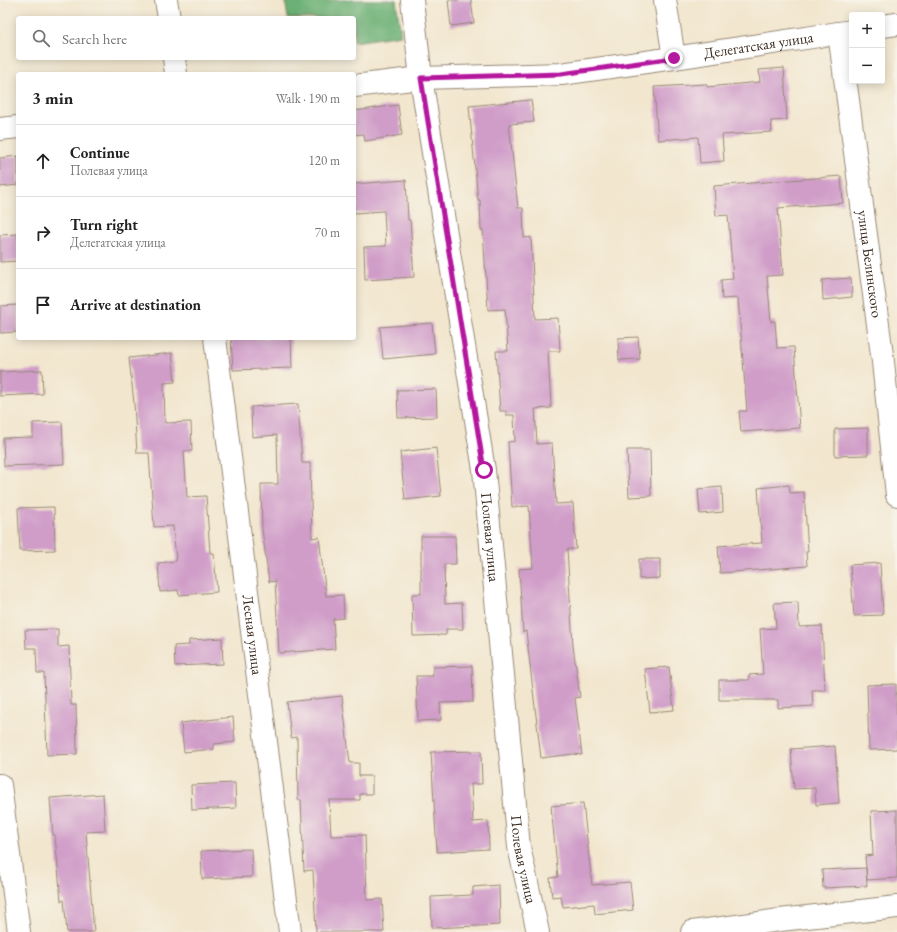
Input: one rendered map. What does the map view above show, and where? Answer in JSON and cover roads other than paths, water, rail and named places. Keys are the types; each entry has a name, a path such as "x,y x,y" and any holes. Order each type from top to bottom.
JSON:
{"street":[{"path":"166,0 169,16"},
{"name":"Полевая улица","path":"412,0 421,78 484,470 519,847 538,932"},
{"path":"665,0 674,58"},
{"path":"885,26 897,24"},
{"name":"Делегатская улица","path":"356,86 421,78 561,74 845,32"},
{"name":"улица Белинского","path":"845,32 897,495"},
{"path":"174,60 176,72"},
{"path":"0,129 16,127"},
{"name":"Лесная улица","path":"215,340 290,932"},
{"path":"0,785 19,932"},
{"path":"692,932 781,926 897,907"}]}
